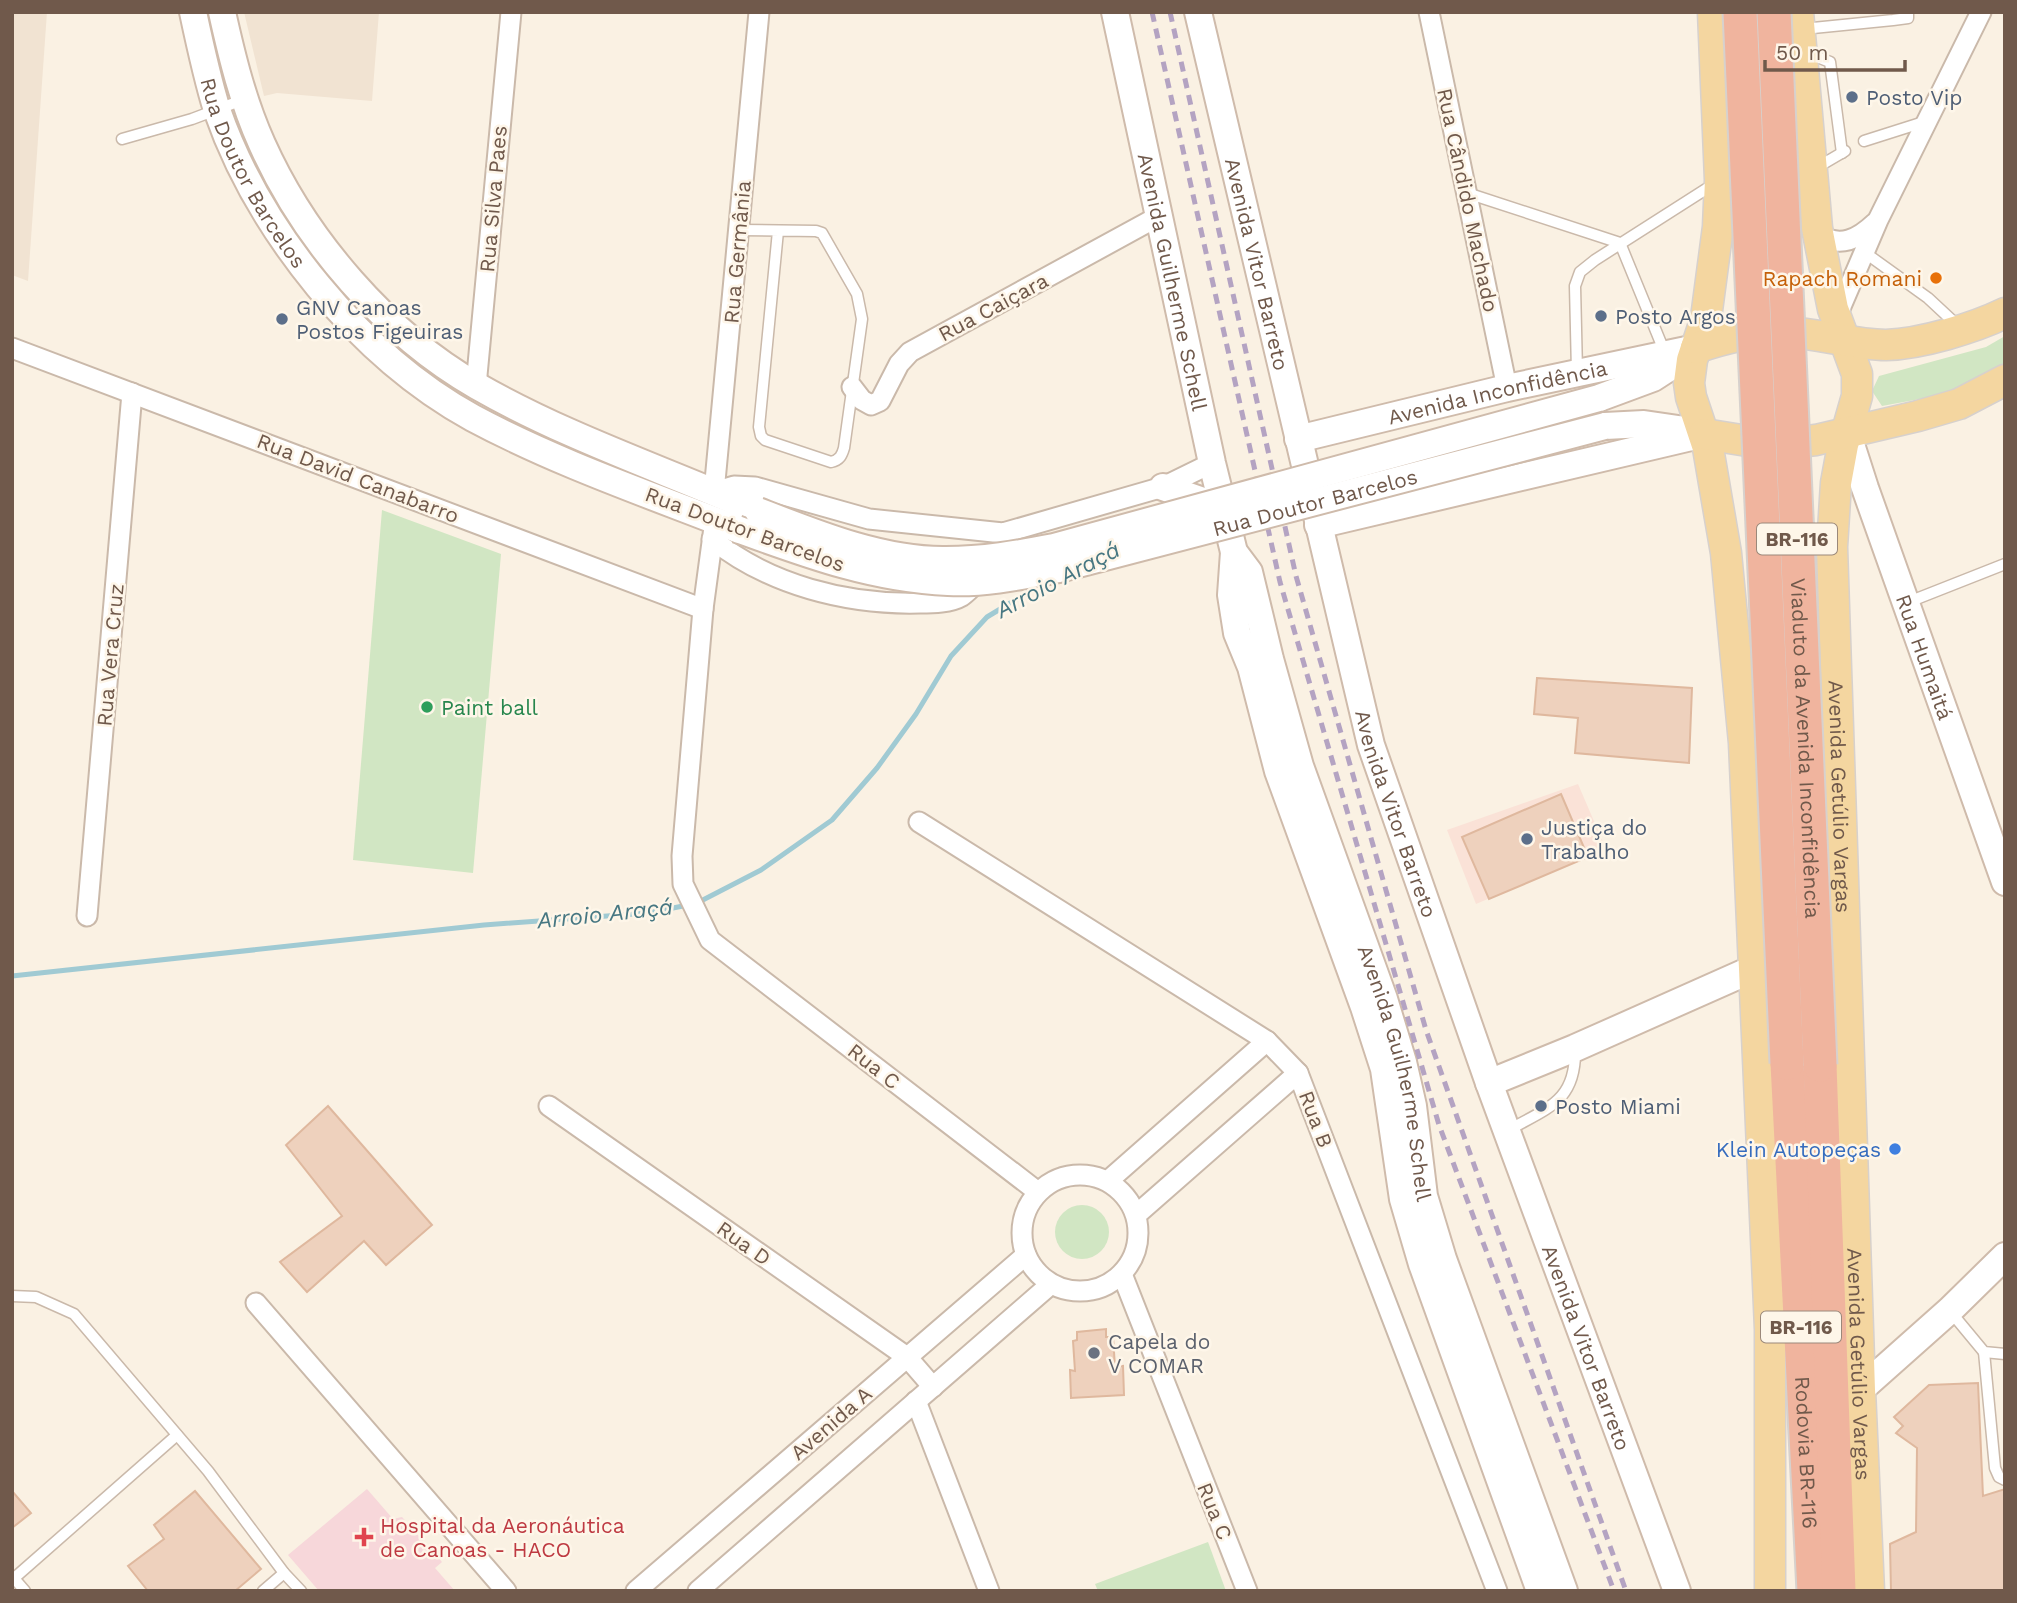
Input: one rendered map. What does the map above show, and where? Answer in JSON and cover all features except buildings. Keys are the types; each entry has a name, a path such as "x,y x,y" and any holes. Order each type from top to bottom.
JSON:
{"highway":[{"name":"Viaduto da Avenida Inconfidência","path":"1740,12 1787,1063"},
{"name":"Viaduto da Avenida Inconfidência","path":"1793,26 1820,1065"},
{"name":"Rodovia BR-116","path":"1787,1063 1814,1591"},
{"name":"Rodovia BR-116","path":"1820,1065 1839,1591"}],"main road":[{"name":"Rua Doutor Barcelos","path":"194,12 218,111 236,157 286,244 319,287 356,327 401,367 471,416 528,446 721,529 852,568 903,578 950,582 1001,580 1059,569 1605,426 1644,424 1704,433"},
{"name":"Rua Doutor Barcelos","path":"222,12 245,99 262,144 283,185 336,265 371,303 411,338 476,386 535,416 758,511 815,533 868,549 943,560 999,558 1054,547 1599,398"},
{"name":"Avenida Guilherme Schell","path":"1115,12 1212,463 1234,552 1231,576 1237,632 1260,663 1278,771 1384,1069 1403,1199 1422,1264 1550,1586"},
{"name":"Avenida Vitor Barreto","path":"1198,12 1371,746 1489,1083 1677,1591"},
{"path":"1713,12 1720,180 1718,228 1709,302 1690,372 1690,397 1704,433 1726,553 1744,743 1770,1329 1770,1591"},
{"name":"Avenida Getúlio Vargas","path":"1793,26 1818,231 1841,329 1854,362 1858,386 1836,483 1832,547 1869,1591"},
{"path":"1718,228 1726,257 1737,275 1752,284 1772,286 1791,280 1805,267 1818,231"},
{"name":"Avenida Inconfidência","path":"1298,439 1507,388 1696,348 1730,337 1841,329 1885,345 1902,344 1962,330 2005,313"},
{"name":"Avenida Inconfidência","path":"1599,398 1640,384 1669,369 1696,348"},
{"path":"1318,526 1704,433 1759,443 1816,440 1959,404 2005,380"},
{"name":"Rua Humaitá","path":"1847,432 2005,882"},
{"path":"1163,487 1223,508"},
{"path":"1726,553 1730,534 1740,514 1757,499 1780,495 1789,496 1805,504 1832,547"},
{"path":"1489,1083 1755,968"},
{"path":"1860,1390 1950,1310 2005,1256"},
{"path":"1806,1591 1812,1544"}],"street":[{"name":"Rua Silva Paes","path":"476,386 511,12"},
{"name":"Rua Germânia","path":"714,492 759,12"},
{"name":"Rua Cândido Machado","path":"1430,12 1507,388"},
{"path":"1841,329 1864,252 1878,220 1980,12"},
{"name":"Rua Caiçara","path":"852,387 862,400 871,405 880,401 900,364 910,352 1159,216"},
{"path":"1818,231 1834,241 1846,241 1861,235 1878,220"},
{"name":"Rua David Canabarro","path":"12,348 704,609"},
{"name":"Rua Vera Cruz","path":"87,916 132,393"},
{"path":"714,492 734,486 755,487 869,519 1003,533 1163,487 1212,463"},
{"path":"721,529 744,562 775,576 862,601 901,604 940,603 961,596 982,578 998,550 1003,533"},
{"path":"704,609 721,529"},
{"name":"Rua C","path":"704,609 682,856 683,884 708,933 1038,1192"},
{"name":"Rua B","path":"919,822 1267,1041 1298,1073 1497,1591"},
{"path":"1109,1180 1267,1041"},
{"path":"1136,1216 1298,1073"},
{"name":"Rua D","path":"549,1106 907,1357 933,1387"},
{"path":"1083,1175 1109,1180 1128,1198 1136,1216 1138,1247 1132,1262 1107,1285 1088,1291 1069,1291 1051,1284 1036,1272 1021,1239 1028,1206 1038,1192 1051,1182 1067,1176 1083,1175"},
{"name":"Avenida A","path":"636,1591 1026,1255"},
{"name":"Rua C","path":"1122,1274 1247,1591"},
{"name":"Avenida A","path":"698,1591 1051,1284"},
{"path":"256,1303 506,1591"},
{"path":"916,1401 989,1591"}],"lane":[{"path":"1793,26 1894,20 1908,18 1908,12"},
{"path":"1793,26 1830,62 1845,151 1812,170"},
{"path":"122,139 218,111 245,99"},
{"path":"1864,141 1927,120"},
{"path":"1577,373 1575,286 1580,272 1620,243 1720,180"},
{"path":"1467,193 1620,243 1666,354"},
{"path":"739,230 778,230 822,233 857,294 862,319 844,448 836,461 831,462 761,436 759,427 778,230"},
{"path":"1864,252 1928,298 1962,330"},
{"path":"1905,603 2005,564"},
{"path":"1507,1131 1550,1106 1568,1090 1575,1071 1575,1048"},
{"path":"12,1296 36,1297 74,1314 208,1471 284,1573 301,1591"},
{"path":"1950,1310 1984,1352 1995,1468 1999,1477 2005,1480"},
{"path":"1984,1352 2005,1354"},
{"path":"25,1591 13,1578 177,1436"},
{"path":"263,1591 284,1573"}],"shaded area":[{"path":"12,12 47,12 28,281 12,275"},
{"path":"244,12 379,12 372,101 277,93 264,96"},
{"name":"Justiça do Trabalho","path":"1578,784 1606,849 1476,904 1447,830"},
{"name":"Hospital da Aeronáutica de Canoas - HACO","path":"367,1489 393,1519 402,1517 442,1562 435,1568 455,1591 319,1591 288,1555"}],"green space":[{"path":"2005,336 2005,372 1997,376 1936,396 1882,406 1872,391 1879,376 1986,347"},
{"name":"Paint ball","path":"382,510 501,554 473,873 353,860"},
{"path":"1082,1205 1101,1213 1109,1232 1101,1251 1082,1259 1063,1251 1055,1232 1063,1213"},
{"path":"1208,1542 1226,1591 1098,1591 1095,1584"}],"waterway":[{"name":"Arroio Araçá","path":"697,903 761,870 832,820 877,768 916,714 951,656 987,617 1040,585"},
{"name":"Arroio Araçá","path":"12,976 484,925 648,913 688,905"}],"railway":[{"path":"1152,12 1280,582 1439,1125 1614,1591"},
{"path":"1170,12 1296,576 1426,1030 1626,1591"}],"place":[{"name":"Posto Vip","path":"1852,97"},
{"name":"Rapach Romani","path":"1936,278"},
{"name":"Posto Argos","path":"1601,316"},
{"name":"GNV Canoas Postos Figeuiras","path":"282,319"},
{"name":"Paint ball","path":"427,707"},
{"name":"Justiça do Trabalho","path":"1527,839"},
{"name":"Posto Miami","path":"1541,1106"},
{"name":"Klein Autopeças","path":"1895,1149"},
{"name":"Capela do V COMAR","path":"1094,1353"},
{"name":"Hospital da Aeronáutica de Canoas - HACO","path":"364,1537"}]}
